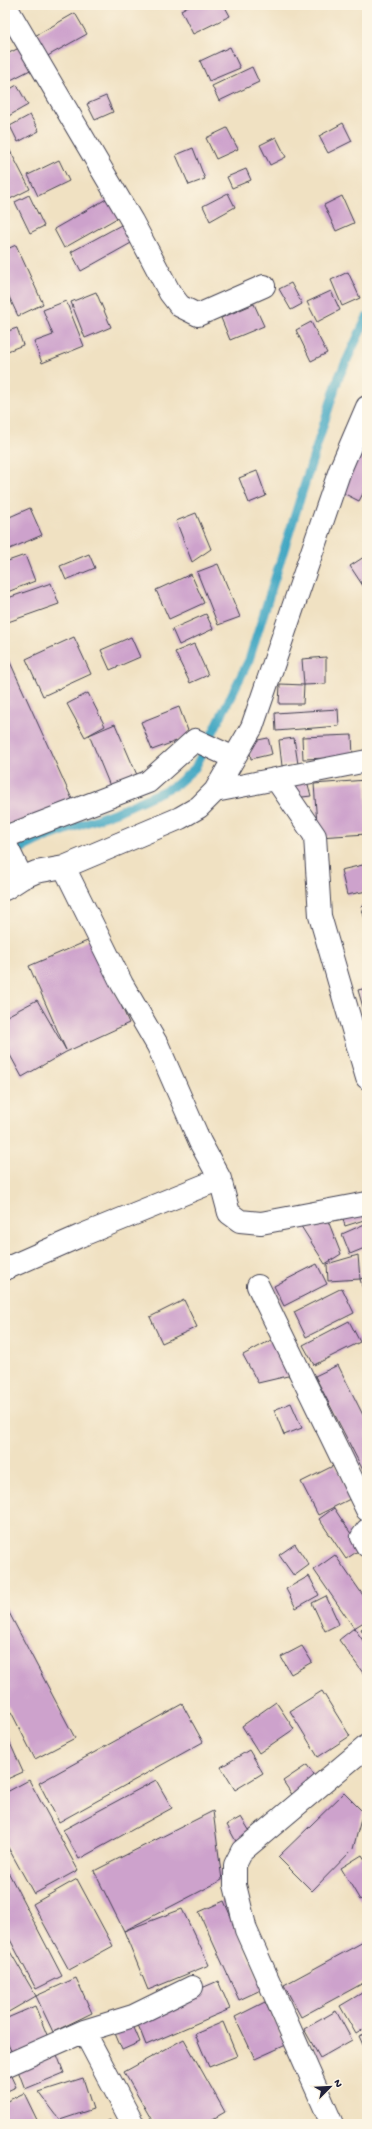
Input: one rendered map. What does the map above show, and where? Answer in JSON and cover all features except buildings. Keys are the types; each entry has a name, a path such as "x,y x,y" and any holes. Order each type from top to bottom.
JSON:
{"street":[{"path":"5,5 132,221 180,306 198,315 264,286"},
{"path":"11,862 36,872 64,867 180,818 199,807 215,791 230,756 252,727 340,470 367,407"},
{"path":"11,862 148,782 195,740 230,756"},
{"path":"215,791 367,761"},
{"path":"276,779 314,836 320,916 367,1078"},
{"path":"64,867 122,984 158,1046 200,1142 220,1179 229,1213 240,1221 249,1223 282,1220 311,1212 337,1210 367,1203"},
{"path":"5,1269 80,1236 220,1179"},
{"path":"258,1286 367,1510"},
{"path":"367,1530 362,1536 367,1546"},
{"path":"332,2124 246,1930 235,1885 235,1865 242,1851 367,1746"},
{"path":"5,2066 84,2032 133,2016 192,1987"},
{"path":"84,2032 133,2124"}],"waterway":[{"path":"10,854 41,839 119,811 176,785 195,768 249,660 338,379 367,317"}]}
